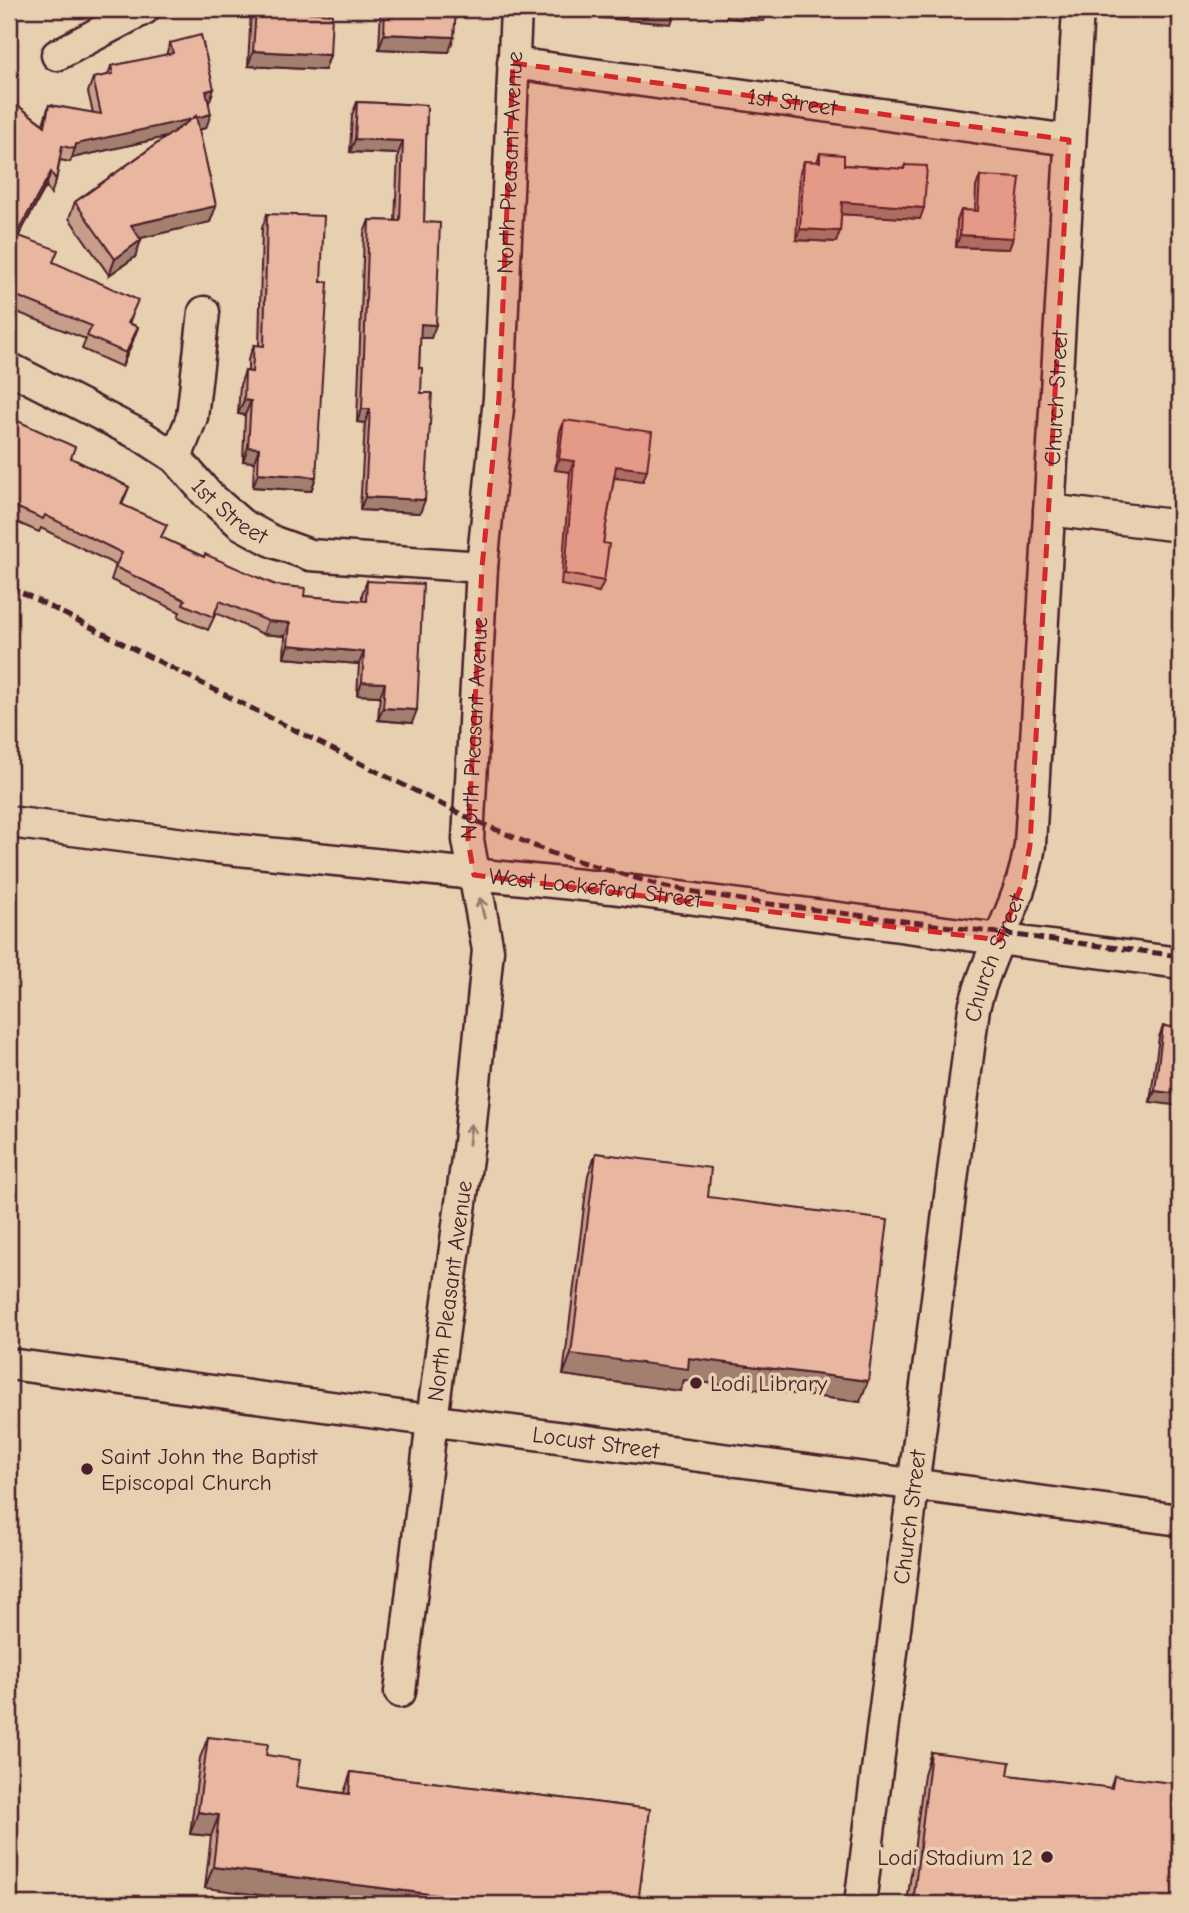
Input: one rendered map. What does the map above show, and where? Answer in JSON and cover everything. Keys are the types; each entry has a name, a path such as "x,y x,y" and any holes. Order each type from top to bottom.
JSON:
{"street":[{"path":"57,55 144,9"},
{"name":"North Pleasant Avenue","path":"400,1692 432,1420 469,1143 488,950 468,840 482,567 499,398 516,9"},
{"name":"Church Street","path":"860,1904 974,1008 1018,899 1030,845 1078,9"},
{"name":"1st Street","path":"513,64 1069,140"},
{"path":"176,458 192,417 204,312"},
{"name":"1st Street","path":"9,368 142,436 176,458 208,495 241,524 274,542 310,555 482,567"},
{"path":"1049,510 1180,526"},
{"name":"West Lockeford Street","path":"9,822 208,848 611,888 1180,963"},
{"name":"Locust Street","path":"9,1364 1180,1520"}],"highlighted area":[{"path":"513,63 1069,140 1030,845 1024,879 1000,940 474,875 468,840 482,567 499,398"}],"building":[{"path":"256,9 291,9 332,14 330,55 253,51"},
{"path":"385,9 456,9 454,37 384,34"},
{"path":"641,9 676,9 675,12"},
{"path":"201,35 214,89 206,91 211,114 76,144 75,149 62,146 56,180 51,172 16,235 58,250 53,262 138,300 128,323 138,327 126,353 87,336 92,326 9,293 9,99 45,126 49,105 101,114 93,78 113,74 111,66 173,53 170,43"},
{"path":"357,102 427,105 424,222 440,223 436,325 421,324 421,393 432,393 425,500 365,497 370,409 362,409 369,220 400,221 403,141 355,139"},
{"path":"196,116 216,206 131,225 141,240 115,259 75,202"},
{"path":"820,153 844,155 844,165 904,169 905,165 927,166 924,208 842,202 840,231 800,229 804,161 820,162"},
{"path":"980,176 1020,178 1013,238 960,235 961,210 978,211"},
{"path":"267,214 324,216 321,282 328,282 316,477 258,473 259,448 248,447 251,401 244,400 245,371 252,372 254,345 264,346"},
{"path":"9,417 75,447 71,458 129,487 121,504 167,525 161,537 204,557 205,554 275,585 305,588 304,596 366,601 367,581 423,584 417,710 383,708 385,683 362,682 364,652 288,645 290,623 268,621 220,601 213,617 183,604 185,600 115,567 122,553 45,515 43,519 9,504"},
{"path":"564,420 652,432 647,470 616,466 603,543 609,544 604,581 565,574 574,461 559,459"},
{"path":"1163,1026 1180,1028 1180,1094 1155,1091"},
{"path":"596,1153 711,1168 708,1197 888,1220 868,1381 689,1358 688,1369 571,1354"},
{"path":"208,1737 268,1744 266,1755 300,1760 296,1787 349,1794 351,1772 650,1809 638,1904 509,1904 213,1867 219,1815 198,1812"},
{"name":"Lodi Stadium 12","path":"931,1752 1010,1762 1008,1775 1112,1788 1114,1776 1180,1784 1180,1904 913,1904"}],"railway":[{"path":"9,586 469,818 551,853 666,887 754,902 1180,956"}],"place":[{"name":"Lodi Library","path":"696,1383"},
{"name":"Saint John the Baptist Episcopal Church","path":"87,1469"},
{"name":"Lodi Stadium 12","path":"1047,1857"}]}
